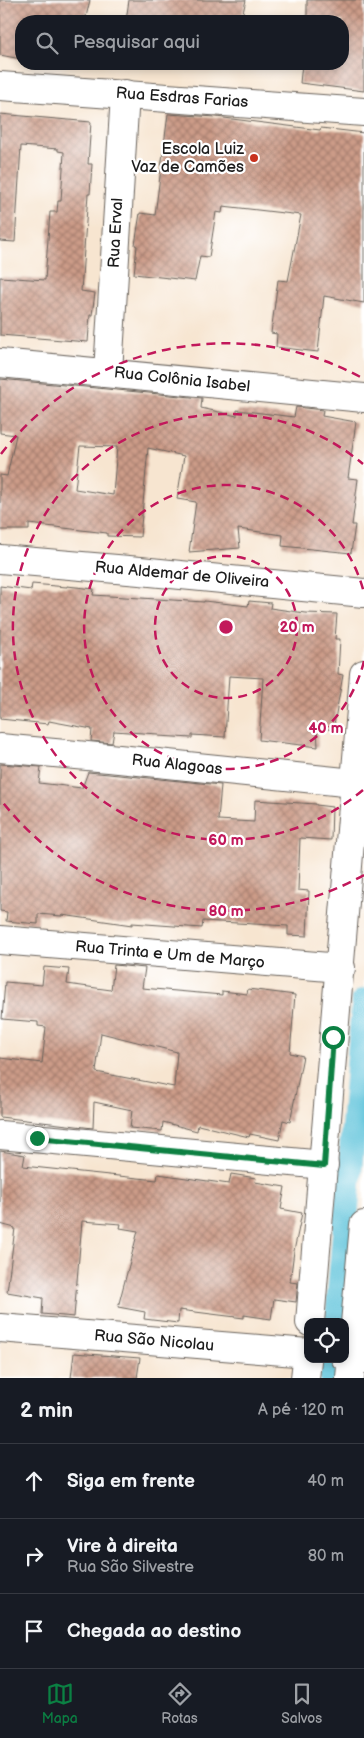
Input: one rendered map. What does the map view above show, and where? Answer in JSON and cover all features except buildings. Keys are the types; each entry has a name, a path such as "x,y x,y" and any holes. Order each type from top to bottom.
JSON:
{"street":[{"name":"Rua Esdras Farias","path":"0,86 364,112"},
{"name":"Rua Erval","path":"108,372 125,94"},
{"name":"Rua Colônia Isabel","path":"0,363 364,398"},
{"name":"Rua Aldemar de Oliveira","path":"0,559 364,593"},
{"path":"310,1318 364,674"},
{"name":"Rua Alagoas","path":"0,748 354,783"},
{"name":"Rua Trinta e Um de Março","path":"0,940 341,968"},
{"path":"0,1135 324,1166"},
{"path":"353,1363 364,1225"},
{"name":"Rua São Nicolau","path":"0,1328 304,1353"},
{"path":"305,1378 307,1363"}],"waterway":[{"path":"337,1318 364,1001"},
{"path":"332,1378 334,1363"}],"place":[{"name":"Escola Luiz Vaz de Camões","path":"254,158"}],"route":[{"path":"37,1138 324,1166 333,1037"}]}
